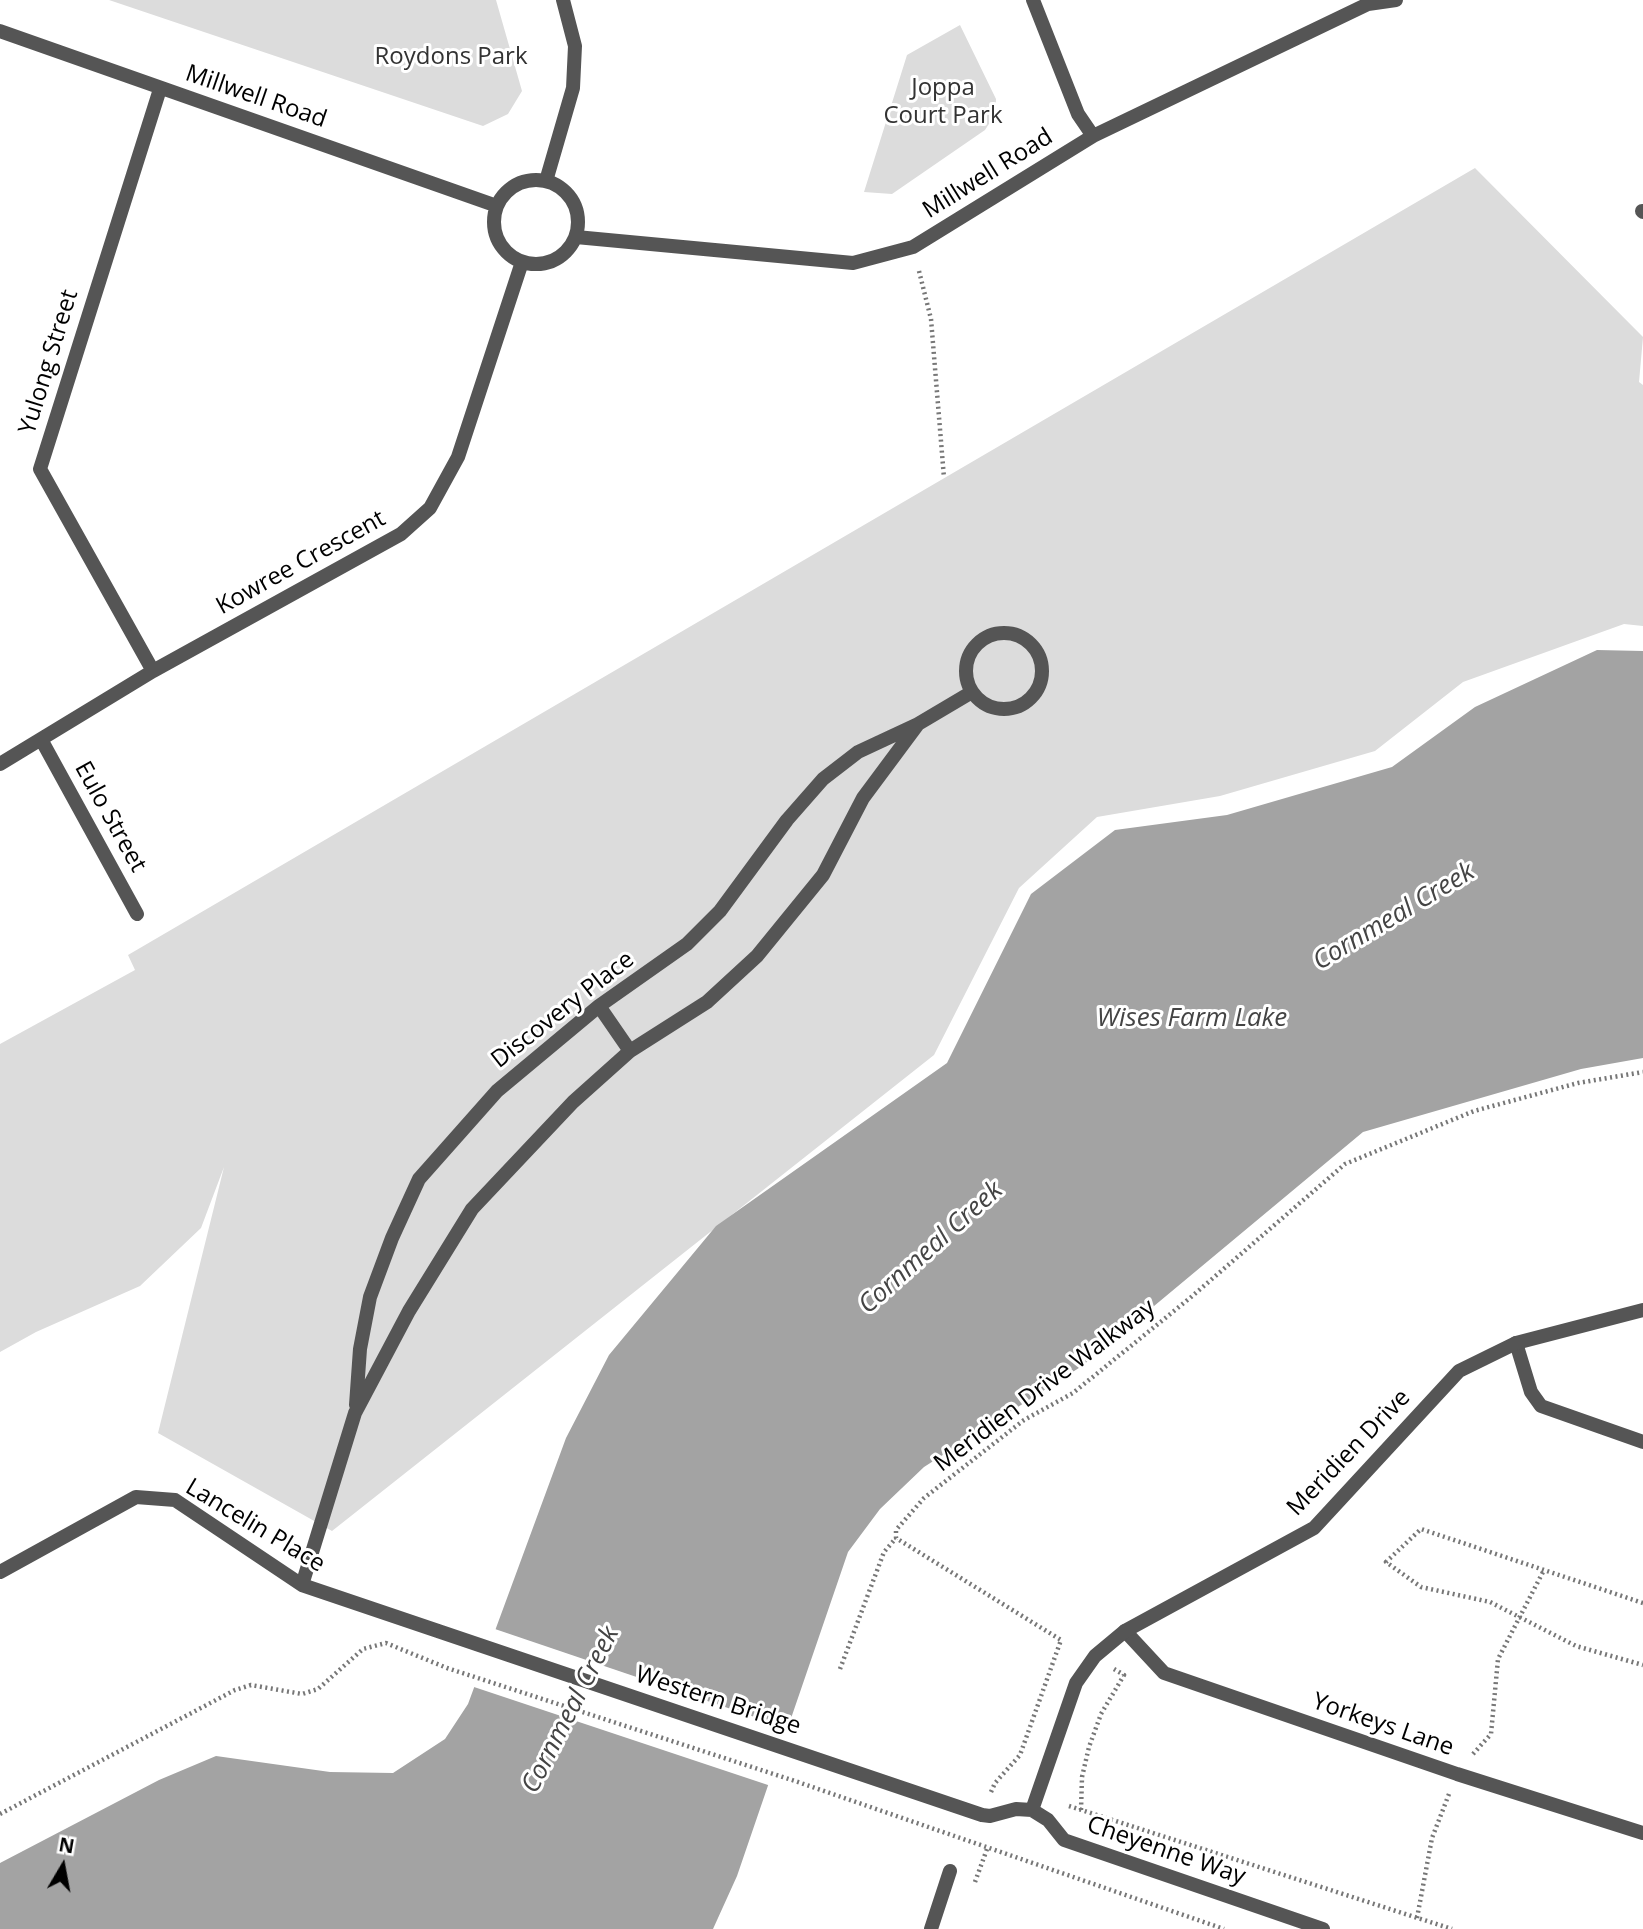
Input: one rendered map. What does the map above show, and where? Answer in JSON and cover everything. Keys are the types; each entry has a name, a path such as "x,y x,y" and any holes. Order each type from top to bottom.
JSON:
{"street":[{"path":"546,181 573,88 575,46 564,0"},
{"path":"1033,0 1078,114 1093,136"},
{"name":"Millwell Road","path":"576,237 853,263 913,247 1093,136 1368,4 1396,0"},
{"name":"Millwell Road","path":"0,31 498,206"},
{"name":"Yulong Street","path":"153,671 40,469 160,89"},
{"path":"546,181 562,189 574,202 579,219 576,237 567,251 554,261 538,265 522,262 508,253 497,239 494,223 498,206 505,193 517,185 546,181"},
{"name":"Kowree Crescent","path":"0,764 42,741 153,671 401,534 430,508 458,457 522,262"},
{"path":"1000,633 1013,634 1035,647 1043,671 1035,695 1027,703 1015,708 991,708 972,692 966,668 977,644 1000,633"},
{"name":"Discovery Place","path":"355,1413 360,1349 370,1297 392,1238 419,1179 497,1091 599,1006 687,944 720,911 788,820 823,779 858,752 918,724 972,692"},
{"name":"Discovery Place","path":"302,1585 355,1413 409,1311 472,1209 573,1102 630,1051 707,1002 757,956 823,875 863,798 918,724"},
{"name":"Eulo Street","path":"42,741 137,914"},
{"path":"599,1006 630,1051"},
{"name":"Meridien Drive","path":"1035,1803 1076,1683 1095,1656 1125,1631 1314,1528 1459,1371 1517,1343 1643,1310"},
{"path":"1517,1343 1531,1392 1541,1406 1643,1442"},
{"name":"Lancelin Place","path":"0,1572 136,1497 175,1500 302,1585 456,1638"},
{"name":"Yorkeys Lane","path":"1125,1631 1164,1672 1457,1774 1643,1833"},
{"name":"Western Bridge","path":"456,1638 982,1815"},
{"path":"982,1815 1035,1803"},
{"name":"Cheyenne Way","path":"1035,1803 1064,1840 1323,1929"},
{"path":"931,1929 950,1871"}],"path":[{"path":"913,247 931,320 944,478"},
{"name":"Meridien Drive Walkway","path":"839,1669 879,1565 896,1538 896,1530 923,1498 1024,1420 1073,1393 1190,1298 1345,1164 1474,1111 1578,1083 1643,1072"},
{"path":"1643,1603 1421,1529 1386,1562 1421,1587 1490,1602 1576,1646 1643,1665"},
{"path":"896,1538 1061,1640 1020,1755 995,1783 982,1815"},
{"path":"1417,1918 1432,1838 1457,1774 1490,1734 1498,1659 1544,1570"},
{"path":"0,1814 235,1690 251,1685 303,1694 318,1689 363,1649 386,1643 447,1668 795,1781 1224,1929"},
{"path":"995,1783 1035,1803 1452,1929"}],"green space":[{"name":"Roydons Park","path":"109,0 496,0 522,91 508,114 483,126"},
{"name":"Joppa Court Park","path":"960,25 996,99 996,113 985,130 892,194 864,192 907,55"},
{"path":"1475,168 1643,337 1639,382 1643,385 1643,626 1624,624 1463,682 1375,751 1220,796 1097,817 1019,888 934,1055 332,1531 158,1433 224,1167 201,1228 140,1286 36,1332 0,1352 0,1044 135,970 128,955"}],"water":[{"name":"Wises Farm Lake","path":"1597,650 1643,651 1643,1058 1581,1069 1363,1132 1082,1366 924,1467 880,1509 848,1552 737,1876 713,1929 0,1929 0,1863 159,1780 216,1756 330,1772 393,1773 445,1739 468,1704 566,1438 609,1355 716,1226 947,1063 1031,894 1115,830 1227,815 1392,767 1475,707"}],"pier":[{"path":"492,1628 790,1729 771,1786 471,1686"}],"water label":[{"name":"Cornmeal Creek","path":"1394,917"},
{"name":"Cornmeal Creek","path":"931,1248"},
{"name":"Cornmeal Creek","path":"571,1710"}]}
